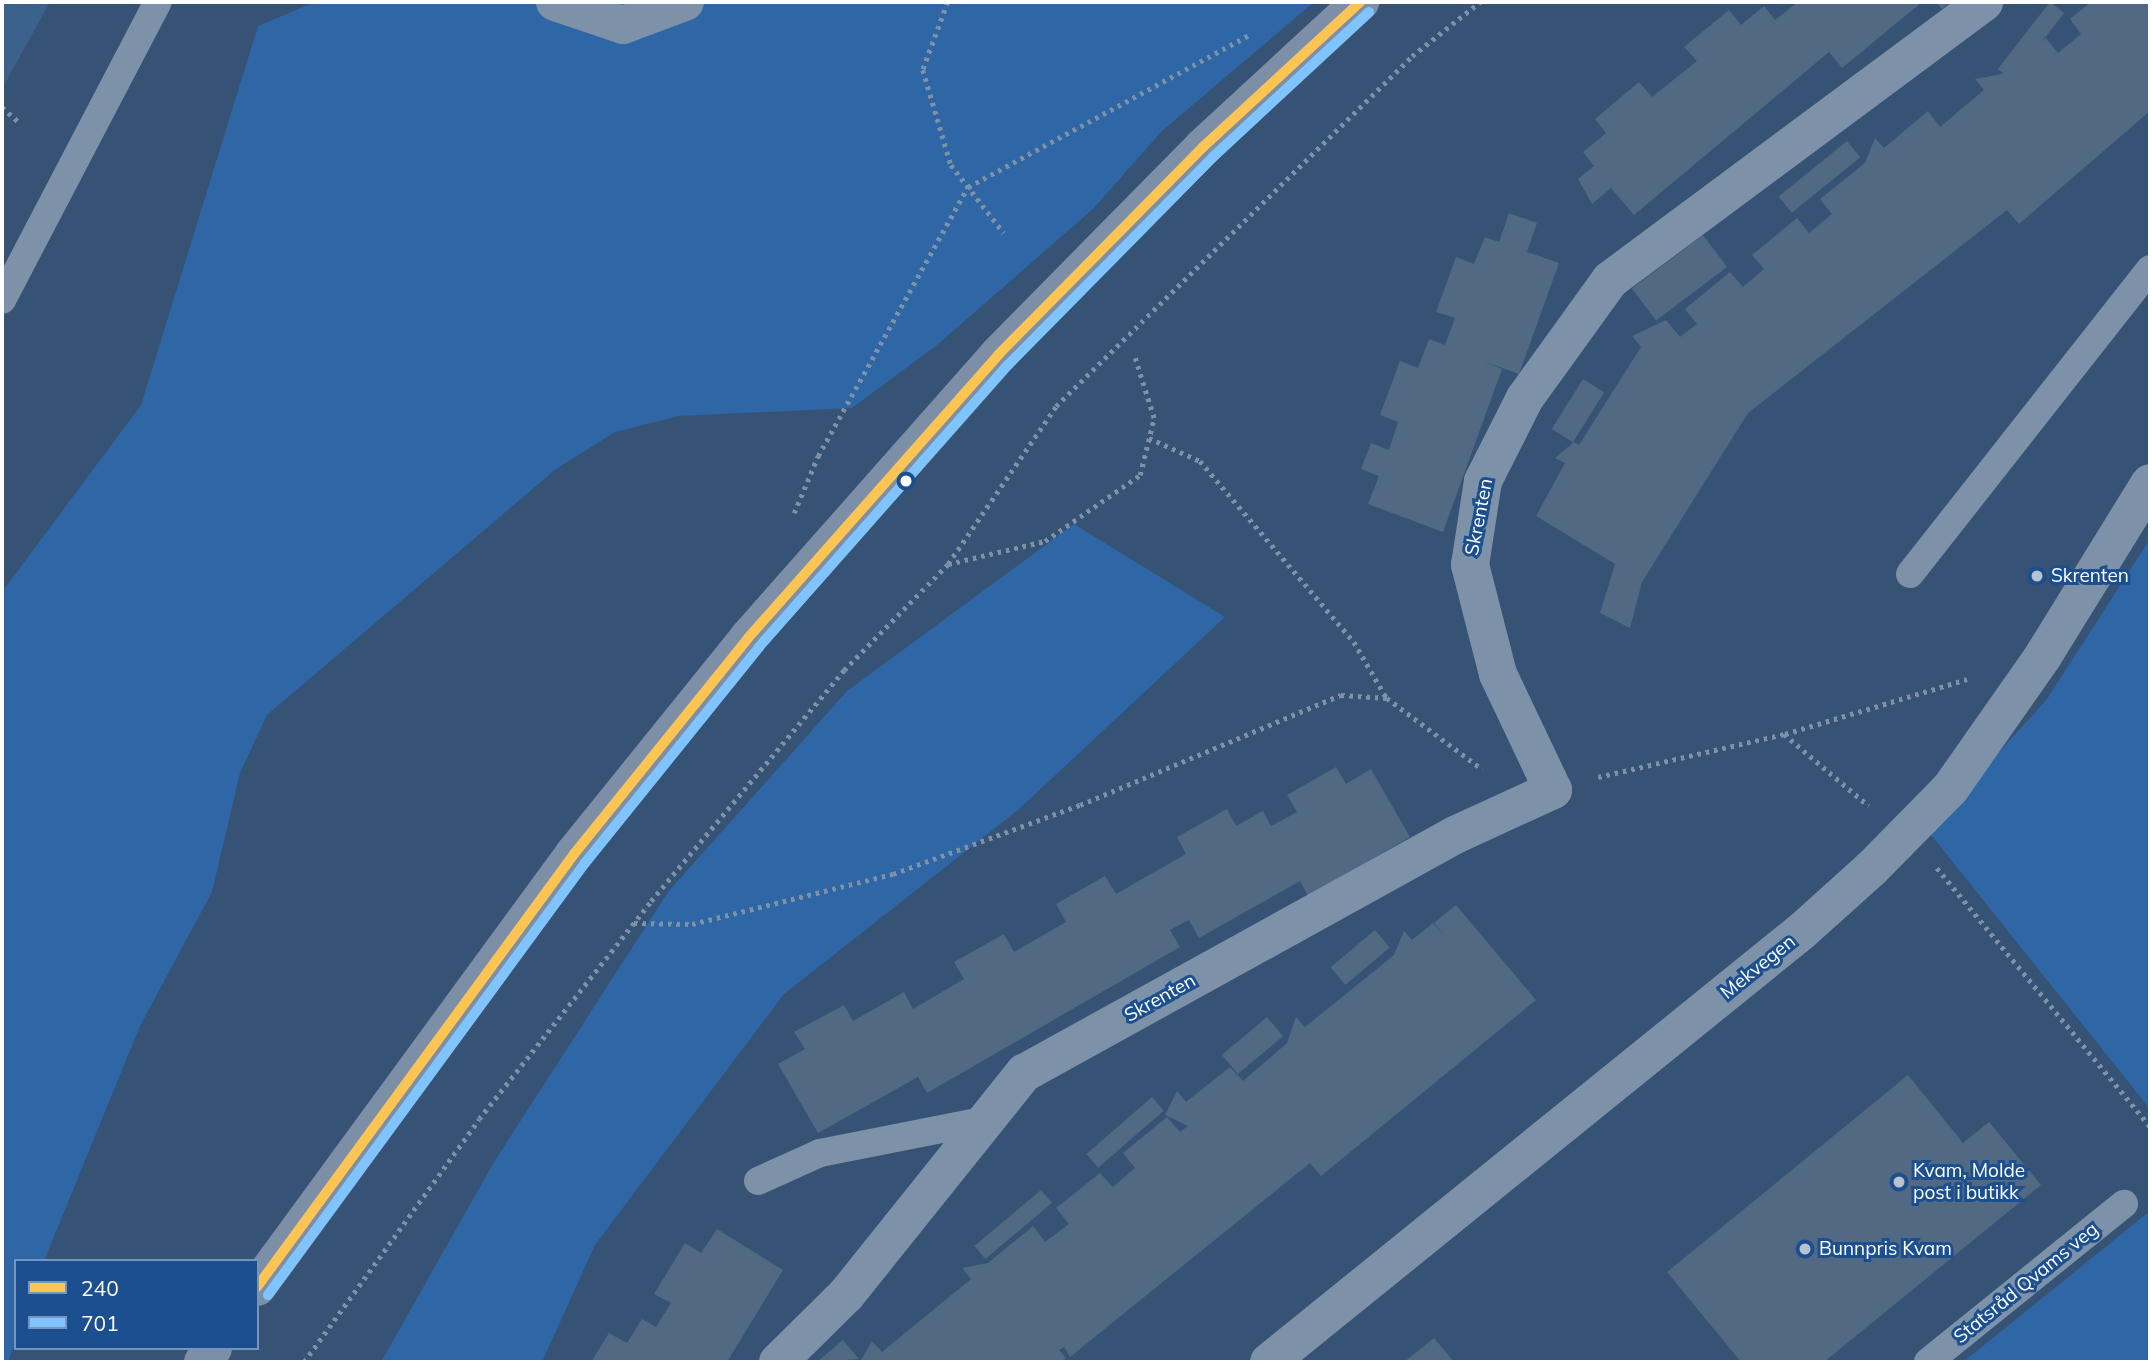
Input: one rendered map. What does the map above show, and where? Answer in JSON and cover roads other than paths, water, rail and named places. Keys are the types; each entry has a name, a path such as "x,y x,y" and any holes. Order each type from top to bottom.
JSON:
{"main road":[{"path":"259,1284 574,854 806,571 998,355 1134,215 1360,2"}],"street":[{"path":"555,2 623,25 685,2"},
{"name":"Skrenten","path":"778,1362 846,1295 1024,1073 1455,835 1553,790 1498,674 1470,565 1483,481 1525,398 1610,280 1984,2"},
{"name":"Mekvegen","path":"1269,1362 1802,931 1872,868 1950,789 2043,656 2150,483"}],"lane":[{"path":"2,300 158,2"},
{"path":"1910,574 2150,269"},
{"path":"758,1181 820,1153 986,1120"},
{"name":"Statsråd Qvams veg","path":"1928,1362 2124,1204"}],"place":[{"name":"Skrenten","path":"2037,576"},
{"name":"Kvam, Molde post i butikk","path":"1899,1182"},
{"name":"Bunnpris Kvam","path":"1805,1249"}]}
